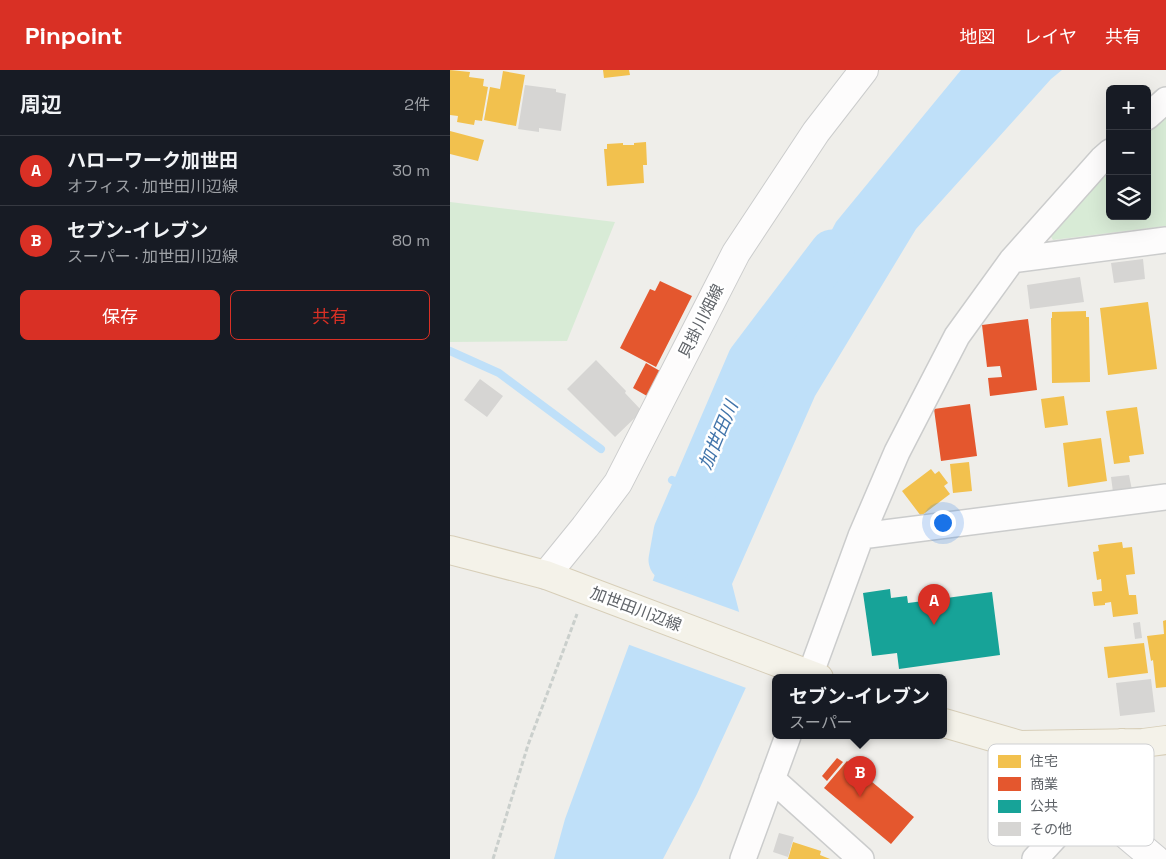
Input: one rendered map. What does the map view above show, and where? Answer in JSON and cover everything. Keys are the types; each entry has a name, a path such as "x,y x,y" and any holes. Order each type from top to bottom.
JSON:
{"main road":[{"name":"加世田川辺線","path":"450,550 546,575 805,674"},
{"path":"947,724 1017,744"},
{"path":"1071,744 1143,743 1166,740"}],"street":[{"name":"貝掛川畑線","path":"546,575 618,483 736,253 816,132 864,70"},
{"path":"1151,113 1166,100"},
{"path":"813,674 861,536 897,452 957,336 1012,260 1106,156"},
{"path":"1012,260 1166,240"},
{"path":"861,536 1166,497"},
{"path":"743,859 787,739"},
{"path":"772,779 861,859"},
{"path":"1035,859 1051,846"},
{"path":"1140,846 1155,859"}],"path":[{"path":"493,859 528,745 589,591"}],"green space":[{"path":"1166,112 1166,226 1053,240 1049,233 1106,171 1106,220 1151,220 1151,125"},
{"path":"450,202 615,222 567,341 450,342"}],"water":[{"path":"961,70 1062,70 1051,79 916,229 815,396 732,584 754,670 697,794 663,859 554,859 565,819 664,550 836,222"}],"pier":[{"path":"651,580 742,613 757,670 749,689 627,644"}],"building: 住宅":[{"path":"450,70 470,72 469,77 484,79 483,86 488,87 482,121 475,120 474,125 457,122 458,116 450,115"},
{"path":"603,70 629,70 630,75 604,78"},
{"path":"503,71 525,75 516,126 484,120 490,87 500,89"},
{"path":"450,131 484,140 478,161 450,154"},
{"path":"646,142 647,165 643,165 644,183 607,186 604,149 607,149 607,144 623,143 623,145 634,145 634,143"},
{"path":"1148,302 1157,369 1108,375 1100,308"},
{"path":"1086,311 1086,317 1089,317 1090,382 1052,383 1052,312"},
{"path":"1064,396 1068,425 1045,428 1041,399"},
{"path":"1137,407 1144,454 1129,456 1130,462 1114,464 1106,411"},
{"path":"1101,438 1107,481 1068,487 1063,443"},
{"path":"969,462 972,491 953,493 950,464"},
{"path":"931,469 935,474 939,471 948,483 944,486 950,494 921,516 902,491"},
{"path":"1122,542 1123,548 1132,547 1135,574 1126,575 1129,595 1136,595 1138,614 1113,617 1111,602 1105,603 1105,605 1094,606 1092,592 1102,591 1101,579 1097,580 1093,552 1099,551 1098,545"},
{"path":"1166,620 1166,687 1156,688 1153,660 1151,661 1147,636 1164,634 1163,621"},
{"path":"1144,643 1148,673 1108,678 1104,647"},
{"path":"793,842 821,851 820,855 830,859 788,859"}],"building: 商業":[{"path":"660,281 692,296 656,367 620,348 650,289 655,291"},
{"path":"1028,319 1037,390 990,396 988,378 1002,377 1000,366 987,367 982,325"},
{"path":"646,363 660,371 647,396 633,388"},
{"path":"970,404 977,456 941,461 934,409"},
{"path":"837,758 843,762 827,781 822,776"},
{"path":"847,761 914,817 891,844 824,788"}],"building: 公共":[{"path":"890,589 891,598 907,596 908,603 992,592 1000,655 899,669 897,653 872,656 863,593"}],"building: その他":[{"path":"525,85 556,89 556,92 566,94 561,131 539,128 539,132 518,129"},
{"path":"1143,259 1145,279 1114,283 1111,263"},
{"path":"1080,277 1084,302 1030,309 1027,285"},
{"path":"596,360 626,391 625,393 642,411 615,437 567,389"},
{"path":"480,379 503,396 487,417 464,400"},
{"path":"1129,475 1132,490 1113,492 1111,477"},
{"path":"1140,622 1142,638 1135,639 1133,623"},
{"path":"1151,679 1155,712 1120,716 1116,683"},
{"path":"779,833 794,837 788,857 773,852"}],"waterway":[{"name":"加世田川","path":"671,560 676,532 750,360 832,252"},
{"path":"450,351 499,373 601,449"},
{"path":"672,480 694,490"}],"place":[{"name":"ハローワーク加世田","path":"934,625"},
{"name":"セブン-イレブン","path":"860,797"}]}
